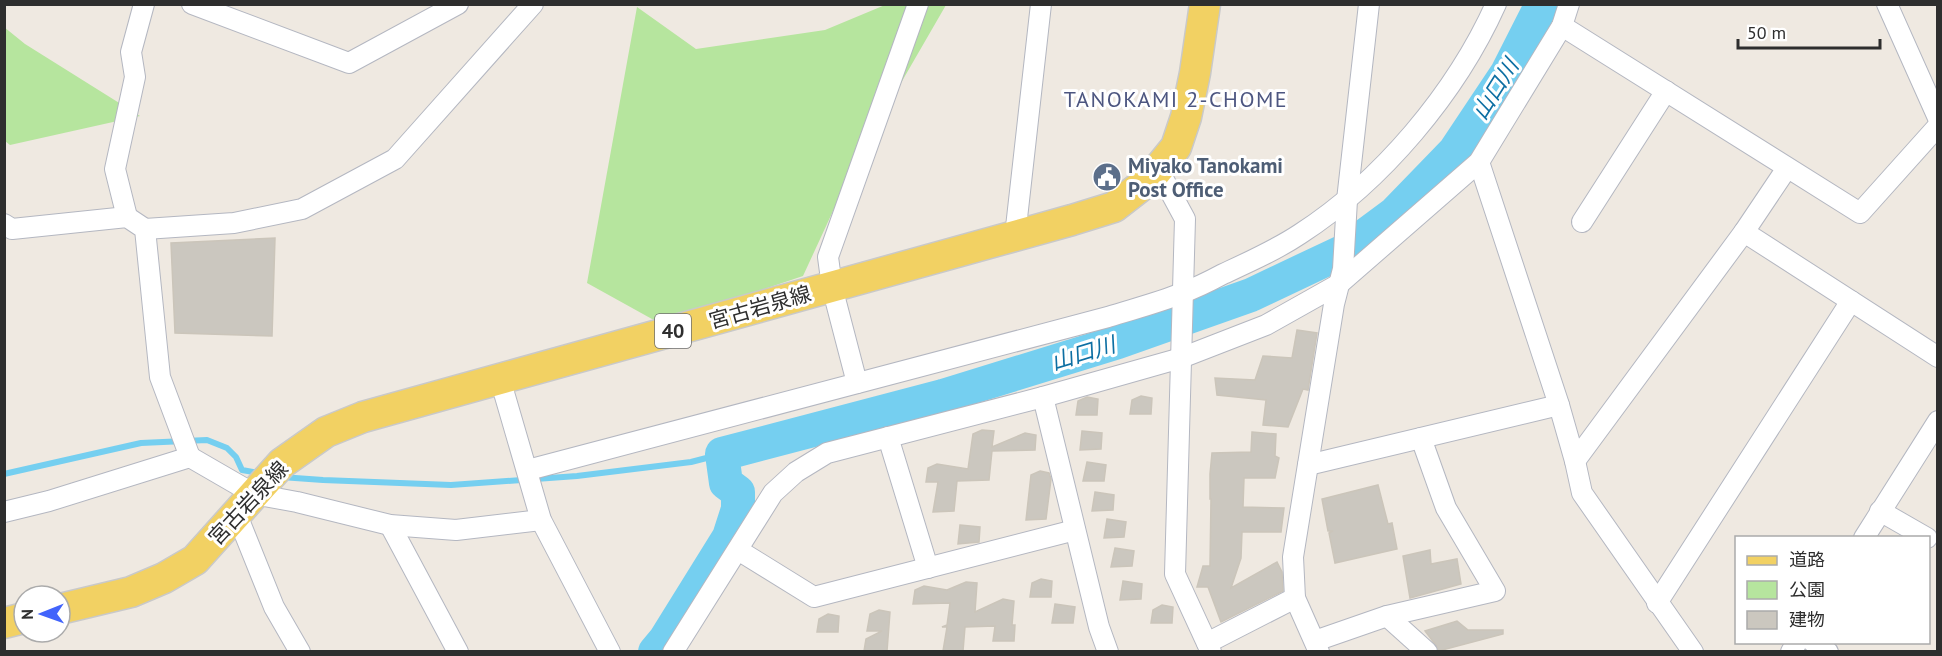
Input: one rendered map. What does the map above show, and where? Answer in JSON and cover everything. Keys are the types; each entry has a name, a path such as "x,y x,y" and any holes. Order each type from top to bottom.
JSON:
{"main road":[{"name":"宮古岩泉線","path":"72,606 131,592 164,578 195,560 282,463 326,432 363,417 1114,207 1150,179 1176,147 1195,73 1205,4"}],"street":[{"path":"128,217 116,170 135,77 131,52 144,4"},
{"path":"192,4 349,63 458,4"},
{"path":"4,224 12,230 128,217 146,229 234,223 302,209 395,159 533,4"},
{"path":"857,383 832,287 828,256 918,4"},
{"path":"1015,236 1041,4"},
{"path":"1369,4 1347,200 1341,277 1334,304 1293,557 1295,598 1317,646 1387,616 1495,591 1446,508 1421,438"},
{"path":"528,470 1108,317 1183,293 1254,260 1300,235 1347,200 1414,134 1450,86 1496,4"},
{"path":"673,651 773,493 796,472 827,453 1043,397 1180,358 1266,325 1341,277 1479,162 1562,26 1569,4"},
{"path":"1887,4 1938,118"},
{"path":"1562,26 1860,213 1938,126"},
{"path":"1582,222 1666,92"},
{"path":"1479,162 1559,405 1582,493 1657,603 1693,651"},
{"path":"1575,460 1744,232 1787,168"},
{"path":"1158,169 1185,219 1175,574 1209,647 1295,598"},
{"path":"146,229 160,377 189,457 245,504 274,607 300,651"},
{"path":"1744,232 1938,357"},
{"path":"1657,603 1851,301"},
{"path":"500,379 541,520 610,651"},
{"path":"1043,397 1099,627 1108,651"},
{"path":"1308,465 1559,405"},
{"path":"1865,536 1938,421"},
{"path":"888,437 928,568"},
{"path":"4,512 49,501 189,457"},
{"path":"245,504 297,502 390,525 456,531 541,520"},
{"path":"1881,511 1925,536"},
{"path":"390,525 458,651"},
{"path":"738,550 814,597 1075,530"},
{"path":"1387,616 1427,651"}],"green space":[{"path":"885,5 946,5 857,159 803,276 661,324 587,283 637,7 696,49 825,30"},
{"path":"4,27 25,44 140,116 10,145 5,141"}],"building":[{"path":"275,238 272,336 175,333 171,243"},
{"path":"1297,330 1317,333 1308,390 1303,389 1288,427 1263,425 1266,400 1217,395 1215,378 1255,380 1263,356 1292,358"},
{"path":"1141,396 1152,398 1151,414 1130,414 1132,400"},
{"path":"1087,397 1098,399 1097,415 1076,415 1078,401"},
{"path":"982,430 994,431 992,447 1025,433 1036,435 1035,450 992,451 989,480 957,481 954,511 933,512 938,482 926,482 928,468 937,464 968,469 973,434"},
{"path":"1082,431 1102,433 1101,449 1080,450"},
{"path":"1252,432 1276,434 1275,456 1279,458 1275,478 1244,478 1243,507 1284,508 1281,532 1242,532 1241,558 1231,588 1277,562 1282,572 1283,591 1221,622 1208,587 1197,587 1203,566 1210,566 1212,453 1251,452"},
{"path":"1087,462 1106,465 1104,481 1083,481"},
{"path":"1040,471 1049,473 1051,479 1046,519 1026,520 1031,475"},
{"path":"1378,485 1388,524 1392,523 1397,549 1335,563 1329,533 1333,531 1328,531 1322,499"},
{"path":"1095,492 1114,495 1113,510 1092,511"},
{"path":"1107,519 1126,522 1124,537 1104,538"},
{"path":"960,525 980,527 979,542 958,544"},
{"path":"1115,548 1134,551 1132,566 1111,567"},
{"path":"1430,550 1431,564 1457,559 1461,584 1410,598 1403,556"},
{"path":"1041,579 1052,581 1051,597 1030,597 1032,583"},
{"path":"1123,581 1142,584 1141,599 1120,600"},
{"path":"966,582 977,583 975,612 1003,599 1014,601 1012,625 1015,625 1014,641 993,641 995,626 965,627 963,651 943,651 947,627 942,627 947,625 950,603 913,604 915,590 924,586 947,590"},
{"path":"1055,604 1075,607 1073,623 1052,623"},
{"path":"1162,605 1173,607 1172,623 1151,623 1153,610"},
{"path":"879,610 890,612 887,651 864,651 866,639 882,631 867,631 870,614"},
{"path":"828,614 839,616 838,632 817,632 819,619"},
{"path":"1457,621 1468,630 1503,630 1503,634 1439,651 1425,631"}],"waterway":[{"name":"山口川","path":"655,652 665,640 729,537 738,509 738,492 726,483 722,454 943,396 1118,342 1251,295 1344,251 1394,214 1455,151 1507,73 1542,4"},
{"path":"4,474 141,443 207,440 227,448 236,457 242,470 259,473"},
{"path":"281,477 451,485 577,476 691,462 722,454"}],"place":[{"name":"Miyako Tanokami Post Office","path":"1107,177"}],"district":[{"name":"TANOKAMI 2-CHOME","path":"1176,99"}]}
